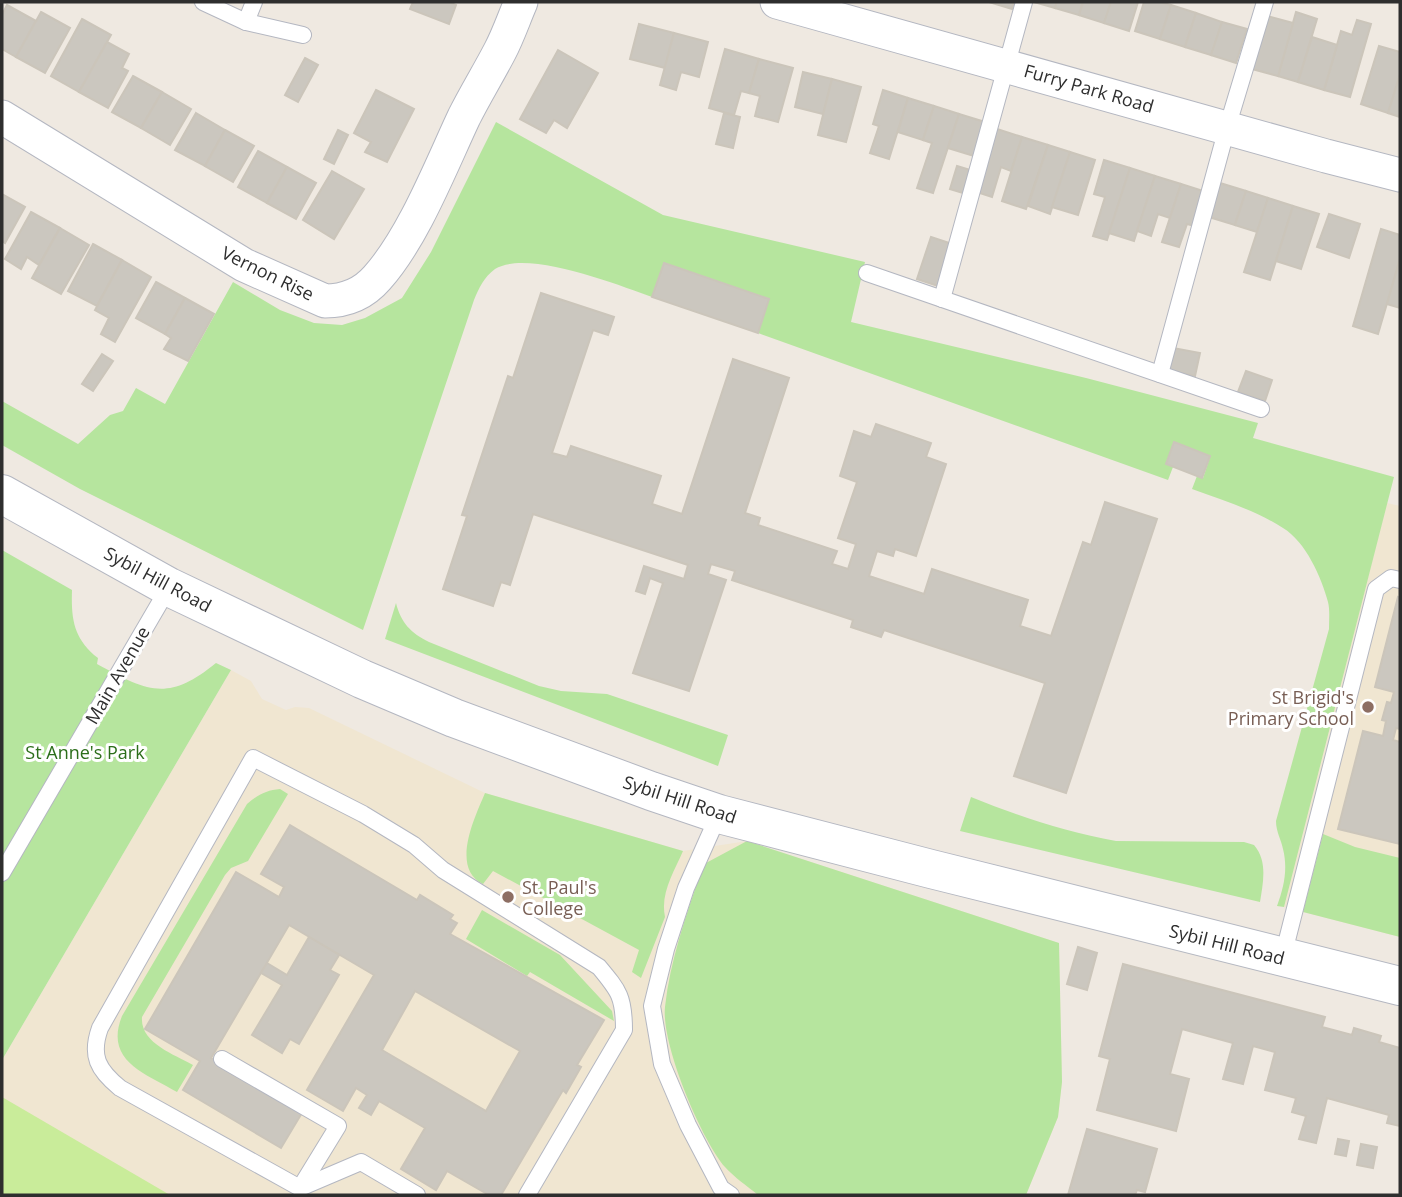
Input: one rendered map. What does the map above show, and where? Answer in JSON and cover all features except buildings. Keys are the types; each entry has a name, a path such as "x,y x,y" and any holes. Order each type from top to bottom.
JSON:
{"main road":[{"name":"Sybil Hill Road","path":"2,494 169,587 350,674 454,718 652,791 719,814 1400,986"}],"street":[{"name":"Vernon Rise","path":"2,117 244,265 326,301 339,301 360,293 377,279 396,253 474,98 502,49 521,2"},
{"name":"Furry Park Road","path":"777,2 1400,175"}],"lane":[{"path":"203,2 246,22 303,35"},
{"path":"246,22 254,2"},
{"path":"942,299 1024,2"},
{"path":"1160,374 1227,128 1265,2"},
{"path":"867,273 1261,409"},
{"path":"1282,957 1376,589 1391,578 1400,580"},
{"name":"Main Avenue","path":"2,873 169,587"},
{"path":"300,1188 120,1088 104,1074 94,1045 100,1027 253,758 363,814 414,845 443,870 599,967 618,990 624,1008 624,1030 527,1195"},
{"path":"719,814 686,888 666,948 652,1006 662,1064 688,1125 723,1193"},
{"path":"222,1059 338,1126 300,1188"},
{"path":"300,1188 361,1162 417,1195"}],"shaded area":[{"name":"St Brigid's Primary School","path":"1387,503 1400,506 1400,937 1284,907"},
{"name":"St. Paul's College","path":"231,670 251,681 262,699 286,710 295,707 309,708 485,793 683,851 747,841 1059,943 1062,1082 1058,1117 1026,1195 2,1195 2,1060"}],"green space":[{"path":"496,122 663,215 865,262 851,322 1086,378 1258,423 1253,438 1394,477 1284,907 1277,906 1285,864 1276,821 1329,629 1328,602 1312,561 1299,542 1283,528 1250,511 1192,489 1197,476 1203,478 1210,457 1174,443 1166,464 1173,467 1168,480 758,333 769,299 664,263 652,297 573,271 528,263 510,264 495,269 488,276 474,300 363,630 80,489 2,445 2,401 78,444 110,415 123,411 136,388 165,404 233,282 280,310 314,323 342,325 365,318 402,298 431,252"},
{"name":"St Anne's Park","path":"2,550 72,590 73,620 79,636 98,658 97,664 115,674 158,689 184,684 216,663 231,670 2,1060"},
{"path":"396,603 404,622 423,639 539,686 561,691 607,694 728,735 718,766 385,639"},
{"path":"280,789 288,794 248,861 231,868 225,875 142,1017 146,1034 152,1041 193,1065 177,1092 141,1071 123,1055 118,1031 122,1016 247,804 262,793"},
{"path":"485,793 683,851 666,891 665,917 641,978 632,972 639,950 493,871 483,884 473,876 466,855 471,828"},
{"path":"971,797 1042,823 1116,841 1244,842 1254,845 1263,865 1260,902 960,831"},
{"path":"1323,834 1355,847 1400,858 1400,937 1303,912"},
{"path":"747,841 1059,943 1062,1082 1058,1117 1026,1195 758,1195 725,1167 715,1154 684,1090 669,1044 665,1007 684,921 701,872 706,863"},
{"path":"482,910 560,955 612,1011 614,1021 530,972 527,976 466,939"},
{"path":"2,1097 170,1195 2,1195"}],"place":[{"name":"St Brigid's Primary School","path":"1368,707"},
{"name":"St. Paul's College","path":"508,897"}]}
